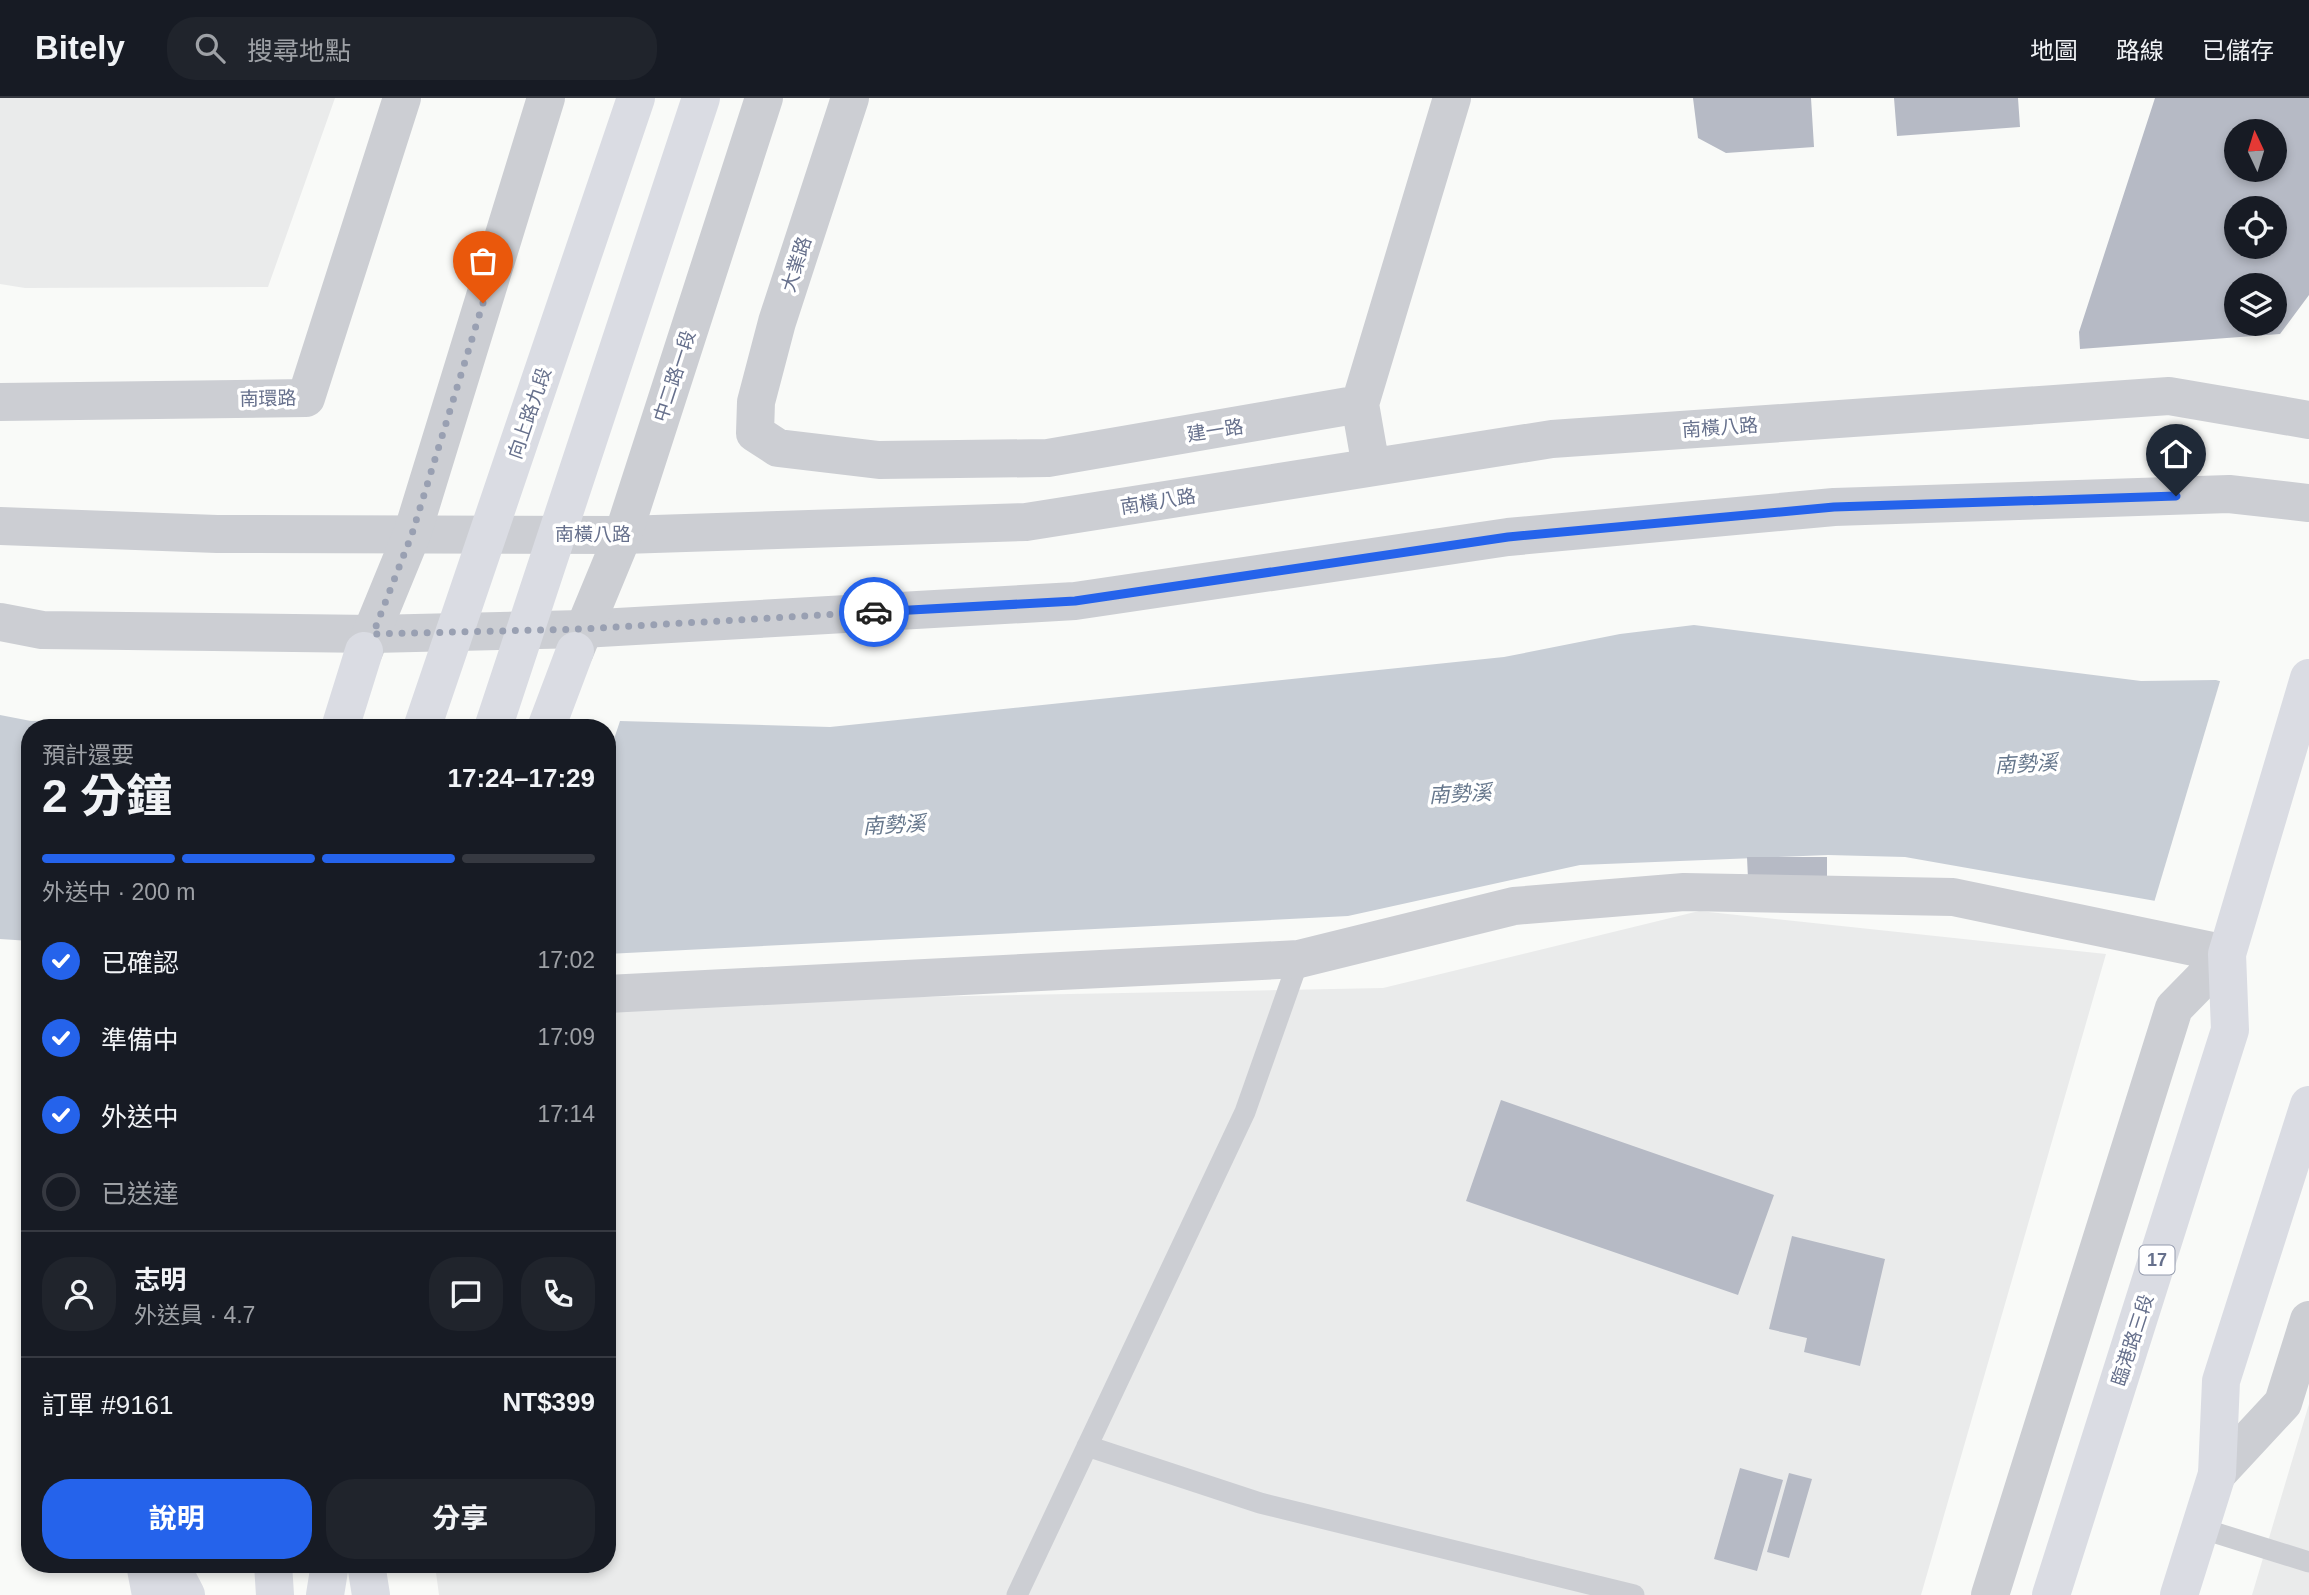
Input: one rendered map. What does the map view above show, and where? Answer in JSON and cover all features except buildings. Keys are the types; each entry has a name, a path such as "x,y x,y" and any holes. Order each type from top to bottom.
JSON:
{"main road":[{"name":"向上路九段","path":"425,719 636,98"},
{"path":"495,719 701,98"},
{"path":"549,719 579,640"},
{"path":"343,719 369,642"},
{"name":"17","path":"2232,937 2305,693"},
{"name":"臨港路三段","path":"2051,1595 2230,1030 2232,937"},
{"path":"2179,1595 2217,1474 2221,1381 2309,1105"},
{"path":"124,1595 125,1573"},
{"path":"147,1573 151,1595"},
{"path":"175,1573 186,1595"},
{"path":"204,1573 205,1595"},
{"path":"274,1573 275,1595"},
{"path":"325,1595 329,1573"},
{"path":"349,1573 349,1595"},
{"path":"367,1573 370,1595"}],"street":[{"name":"南環路","path":"0,402 306,398 402,98"},
{"path":"369,642 412,534 546,98"},
{"name":"中二路一段","path":"579,640 623,535 764,98"},
{"name":"大業路","path":"755,433 756,402 777,322 850,98"},
{"path":"1371,467 1360,404 1452,98"},
{"name":"南橫八路","path":"0,526 217,534 623,535 1026,522 1552,439 2169,396 2309,420"},
{"name":"建一路","path":"755,433 778,448 879,460 1012,460 1048,458 1360,404"},
{"path":"0,622 42,630 369,642 579,640 1075,601 1508,537 1834,507 2229,494 2309,503"},
{"path":"616,994 1299,959 1514,906 1684,892 1953,897 2232,937"},
{"path":"1990,1595 2174,1008 2232,937"},
{"path":"2217,1474 2283,1403 2309,1320"}],"lane":[{"path":"1017,1595 1245,1112 1299,959"},
{"path":"1087,1446 1260,1503 1633,1595"},
{"path":"2200,1528 2309,1562"}],"shaded area":[{"path":"0,98 335,98 268,287 25,288 0,284"},
{"path":"1699,911 2106,954 1921,1595 439,1595 436,1573 616,1573 616,1003 1383,988"},
{"path":"2309,1404 2309,1595 2252,1595"}],"water":[{"name":"南勢溪","path":"1694,625 2141,681 2216,680 2309,708 2309,928 1905,857 1828,855 1580,865 1348,916 616,954 616,733 620,721 830,727 1504,657 1620,634"},
{"path":"0,715 21,719 21,940 0,939"}],"pier":[{"path":"2221,678 2309,705 2309,930 2153,906"}],"way so far":[{"path":"483,303 412,534 373,634 582,629 874,612"}],"route":[{"path":"874,612 1075,601 1508,537 1834,507 2176,496"}]}
